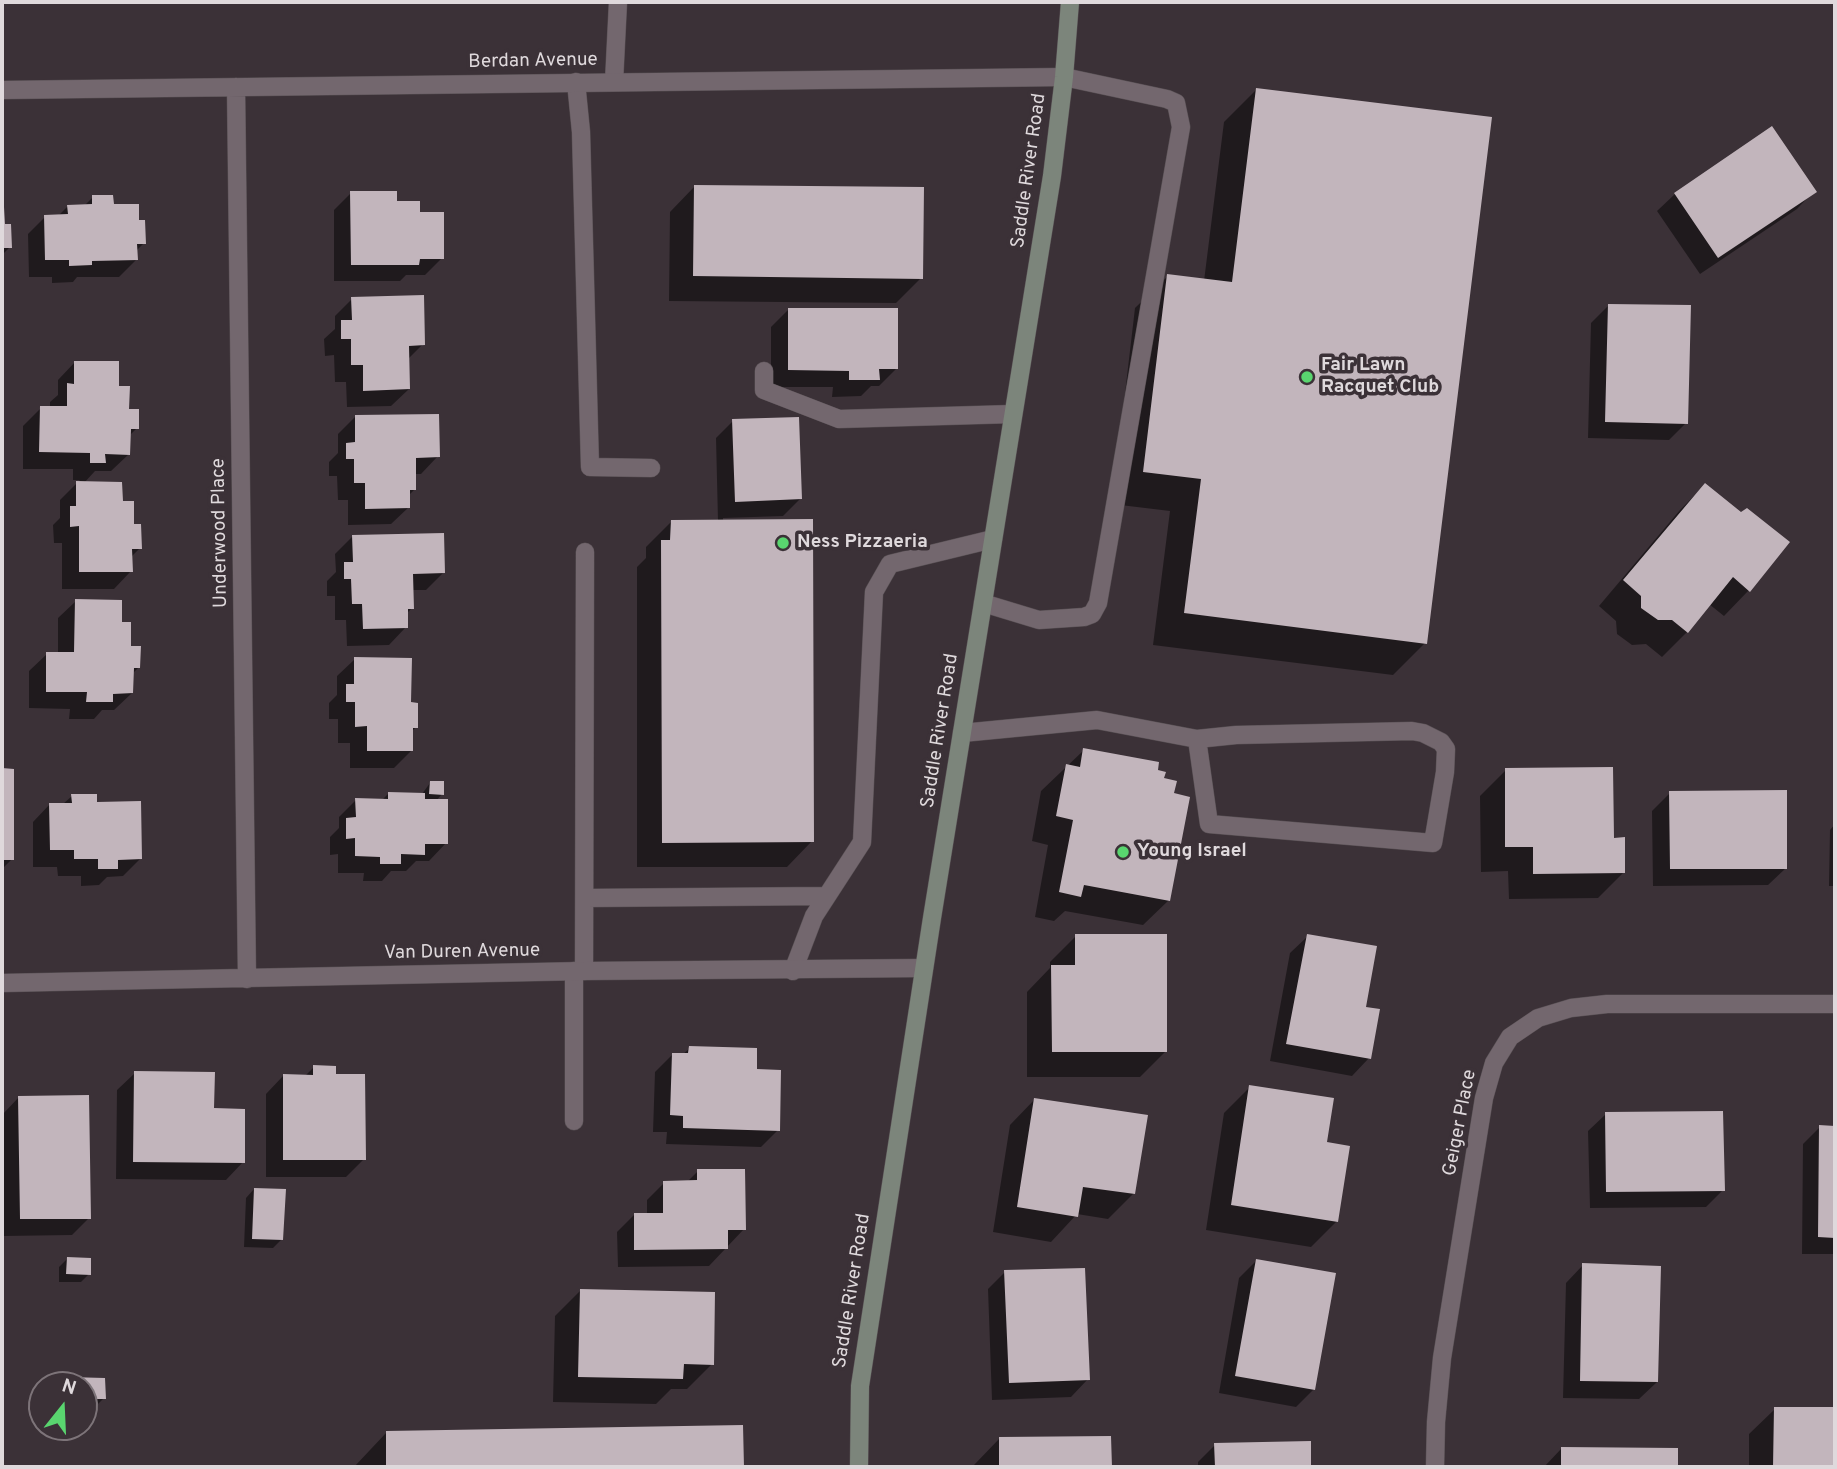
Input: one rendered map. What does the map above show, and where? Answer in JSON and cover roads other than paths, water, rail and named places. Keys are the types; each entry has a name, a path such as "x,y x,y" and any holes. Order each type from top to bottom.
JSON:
{"main road":[{"name":"Saddle River Road","path":"859,1467 860,1386 924,968 1052,176 1070,2"}],"street":[{"path":"614,82 618,2"},
{"name":"Berdan Avenue","path":"2,90 1064,77 1176,103 1181,127 1098,603 1092,614 1084,617 1039,620 983,603"},
{"path":"576,82 581,132 590,467 651,468"},
{"name":"Underwood Place","path":"236,87 247,979"},
{"path":"764,371 764,390 839,419 1013,414"},
{"path":"793,971 814,916 862,842 874,592 890,564 993,539"},
{"path":"574,1121 579,971 586,898 585,552"},
{"path":"962,733 1097,720 1197,739 1236,735 1412,731 1433,737 1446,749 1447,760 1433,843 1209,824 1197,739"},
{"path":"586,898 827,896"},
{"name":"Van Duren Avenue","path":"2,983 579,971 924,968"},
{"name":"Geiger Place","path":"1435,1467 1442,1358 1484,1098 1494,1063 1510,1037 1538,1018 1571,1008 1607,1004 1835,1004"}],"place":[{"name":"Fair Lawn Racquet Club","path":"1307,377"},
{"name":"Ness Pizzaeria","path":"783,543"},
{"name":"Young Israel","path":"1123,852"}]}
